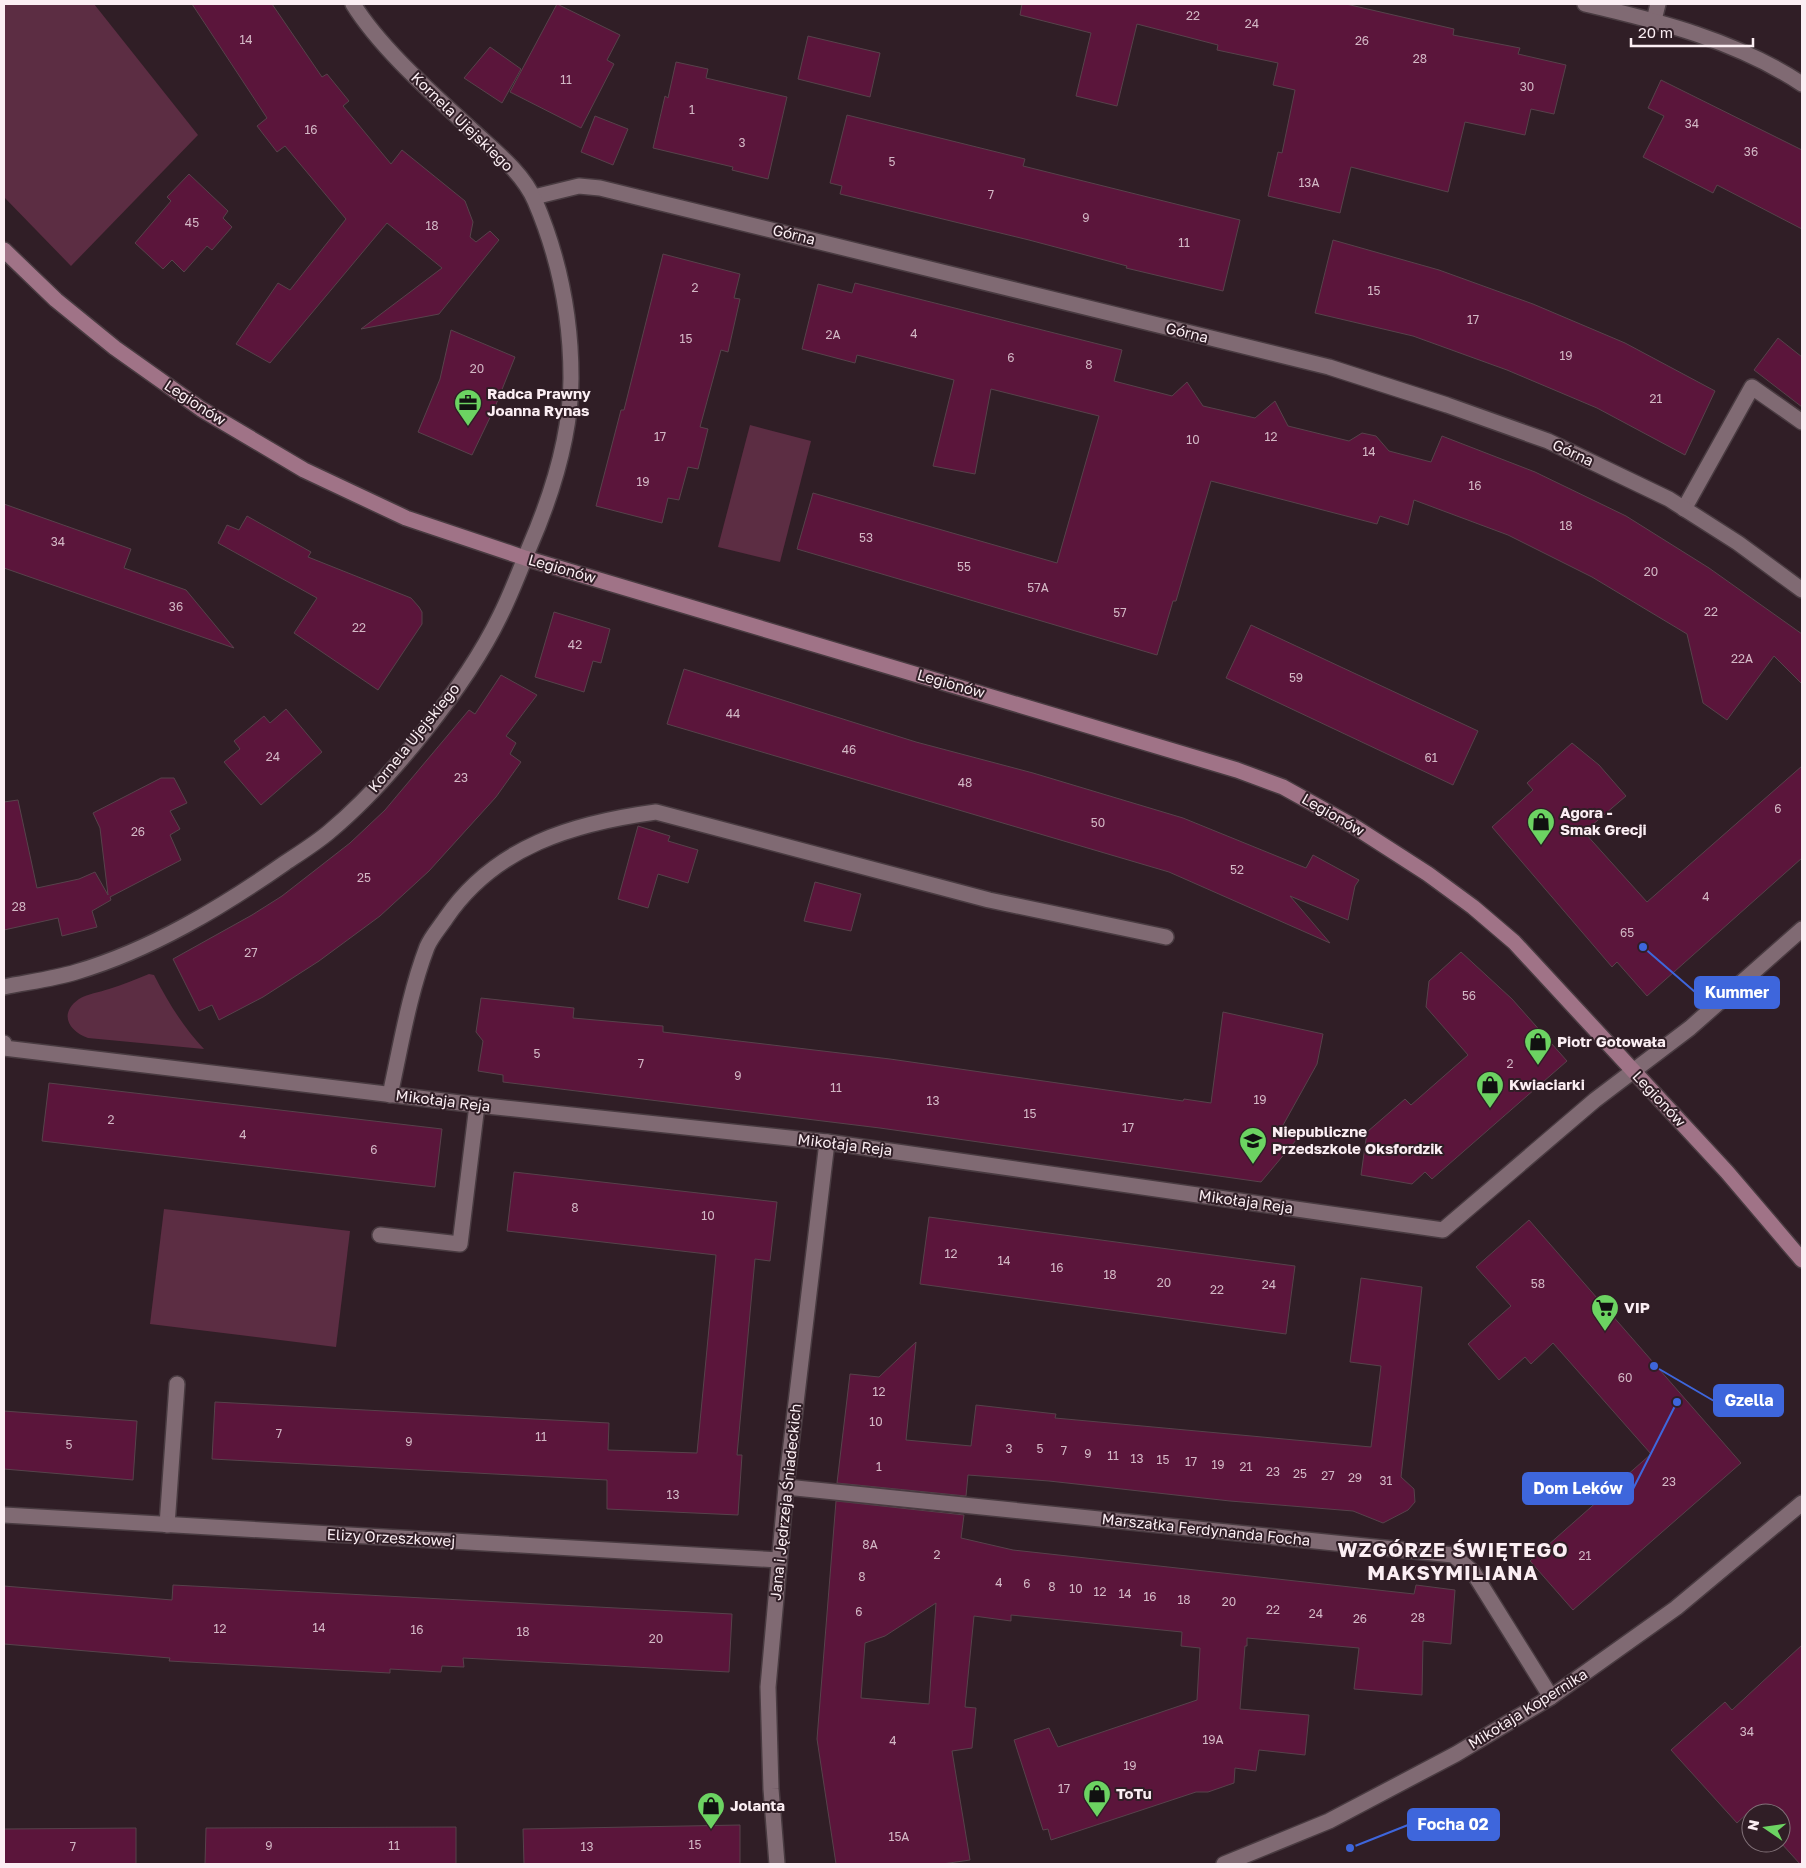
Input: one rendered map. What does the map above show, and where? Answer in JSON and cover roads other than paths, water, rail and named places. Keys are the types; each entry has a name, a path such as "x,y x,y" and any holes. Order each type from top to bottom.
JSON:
{"street":[{"name":"Kornela Ujejskiego","path":"4,987 76,972 138,948 204,916 266,877 329,832 382,779 423,732 462,680 500,618 539,526 563,450 571,381 567,310 553,253 534,197 510,166 403,64 353,4"},
{"path":"1584,4 1654,20 1725,44 1802,84"},
{"path":"1654,20 1658,4"},
{"name":"Górna","path":"534,197 579,186 600,188 1329,367 1447,405 1548,441 1669,499 1738,543 1802,590"},
{"name":"Legionów","path":"4,250 56,300 115,348 202,409 304,470 406,518 525,558 1165,748 1284,787 1355,827 1428,874 1473,907 1514,942 1726,1172 1802,1260"},
{"path":"1684,509 1752,387 1802,422"},
{"path":"390,1094 412,994 428,945 458,901 502,861 545,838 613,818 656,812 990,900 1166,937"},
{"name":"Mikołaja Reja","path":"4,1043 4,1050 390,1094 477,1106 827,1142 1443,1230 1595,1100 1690,1028 1802,929"},
{"path":"380,1235 460,1244 477,1106"},
{"name":"Jana i Jędrzeja Śniadeckich","path":"777,1864 771,1789 768,1687 786,1487 827,1142"},
{"path":"167,1525 177,1384"},
{"name":"Marszałka Ferdynanda Focha","path":"786,1487 1453,1555 1473,1572 1551,1697"},
{"name":"Mikołaja Kopernika","path":"1224,1864 1329,1821 1456,1754 1551,1697 1676,1608 1802,1503"},
{"name":"Elizy Orzeszkowej","path":"4,1515 779,1560"}],"place":[{"name":"Radca Prawny Joanna Rynas","path":"468,427"},
{"name":"Agora - Smak Grecji","path":"1541,846"},
{"name":"Kummer","path":"1643,947"},
{"name":"Piotr Gotowała","path":"1538,1066"},
{"name":"Kwiaciarki","path":"1490,1109"},
{"name":"Niepubliczne Przedszkole Oksfordzik","path":"1253,1165"},
{"name":"VIP","path":"1605,1332"},
{"name":"Gzella","path":"1654,1366"},
{"name":"Dom Leków","path":"1677,1402"},
{"name":"ToTu","path":"1097,1818"},
{"name":"Jolanta","path":"711,1830"},
{"name":"Focha 02","path":"1350,1848"}],"district":[{"name":"WZGÓRZE ŚWIĘTEGO MAKSYMILIANA","path":"1453,1562"}]}
